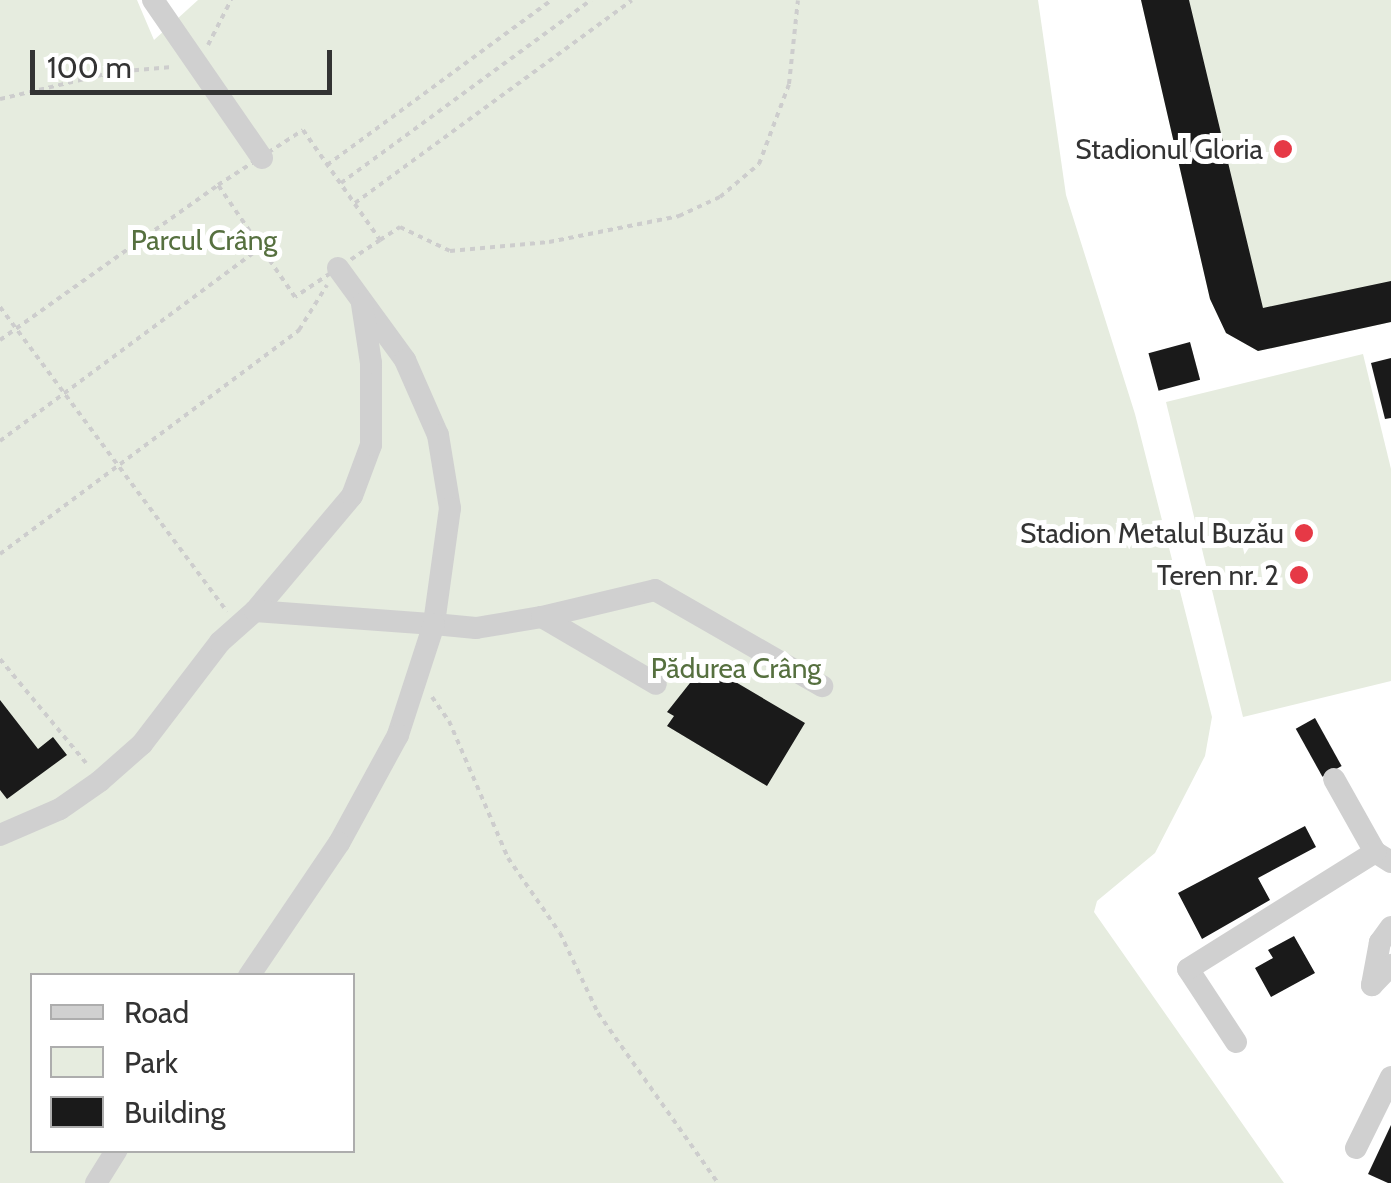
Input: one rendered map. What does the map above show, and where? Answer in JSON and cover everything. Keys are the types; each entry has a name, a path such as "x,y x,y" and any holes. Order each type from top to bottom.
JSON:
{"lane":[{"path":"153,0 262,158"},
{"path":"251,973 339,843 398,735 434,624 450,508 438,435 405,360 338,268"},
{"path":"0,835 60,809 142,744 352,496 371,445 372,364 361,300"},
{"path":"246,618 476,628 655,590 822,686"},
{"path":"542,617 656,684"},
{"path":"1236,1042 1188,968 1383,857 1334,779"},
{"path":"1387,942 1372,985 1391,965"},
{"path":"1356,1148 1391,1077"},
{"path":"96,1183 114,1153"}],"path":[{"path":"0,100 114,72 198,66 230,0"},
{"path":"327,165 552,0"},
{"path":"341,183 591,0"},
{"path":"356,203 632,0"},
{"path":"218,185 295,297 400,227 450,251 550,242 679,216 720,197 759,164 790,84 798,0"},
{"path":"0,340 218,185 303,130 380,240"},
{"path":"0,440 260,248"},
{"path":"0,554 300,330 338,268"},
{"path":"0,306 118,466 246,618"},
{"path":"0,659 100,781"},
{"path":"417,677 449,720 508,858 560,933 598,1012 718,1183"}],"green space":[{"name":"Pădurea Crâng","path":"0,0 137,0 154,40 198,0 1038,0 1066,195 1135,414 1212,717 1205,756 1155,853 1097,901 1094,912 1284,1183 0,1183"},
{"name":"Stadionul Gloria","path":"1141,0 1391,0 1391,322 1258,351 1226,333 1210,299"},
{"name":"Teren nr. 2","path":"1363,354 1391,469 1391,681 1243,717 1166,402"}],"building":[{"path":"1141,0 1189,0 1263,308 1391,281 1391,322 1258,351 1226,333 1210,299"},
{"path":"1190,342 1200,380 1159,391 1148,353"},
{"path":"1391,358 1391,418 1385,419 1371,363"},
{"path":"705,664 805,723 767,786 667,726 674,716 667,712"},
{"path":"0,700 38,749 53,737 67,755 7,799 0,790"},
{"path":"1315,718 1342,766 1322,777 1296,729"},
{"path":"1305,826 1316,847 1258,878 1270,900 1202,939 1178,893"},
{"path":"1294,936 1315,973 1271,997 1255,968 1273,958 1268,950"},
{"path":"1391,1125 1391,1183 1388,1183 1368,1174"}],"place":[{"name":"Stadionul Gloria","path":"1283,149"},
{"name":"Stadion Metalul Buzău","path":"1304,533"},
{"name":"Teren nr. 2","path":"1299,575"}],"park label":[{"name":"Parcul Crâng","path":"204,240"}]}
